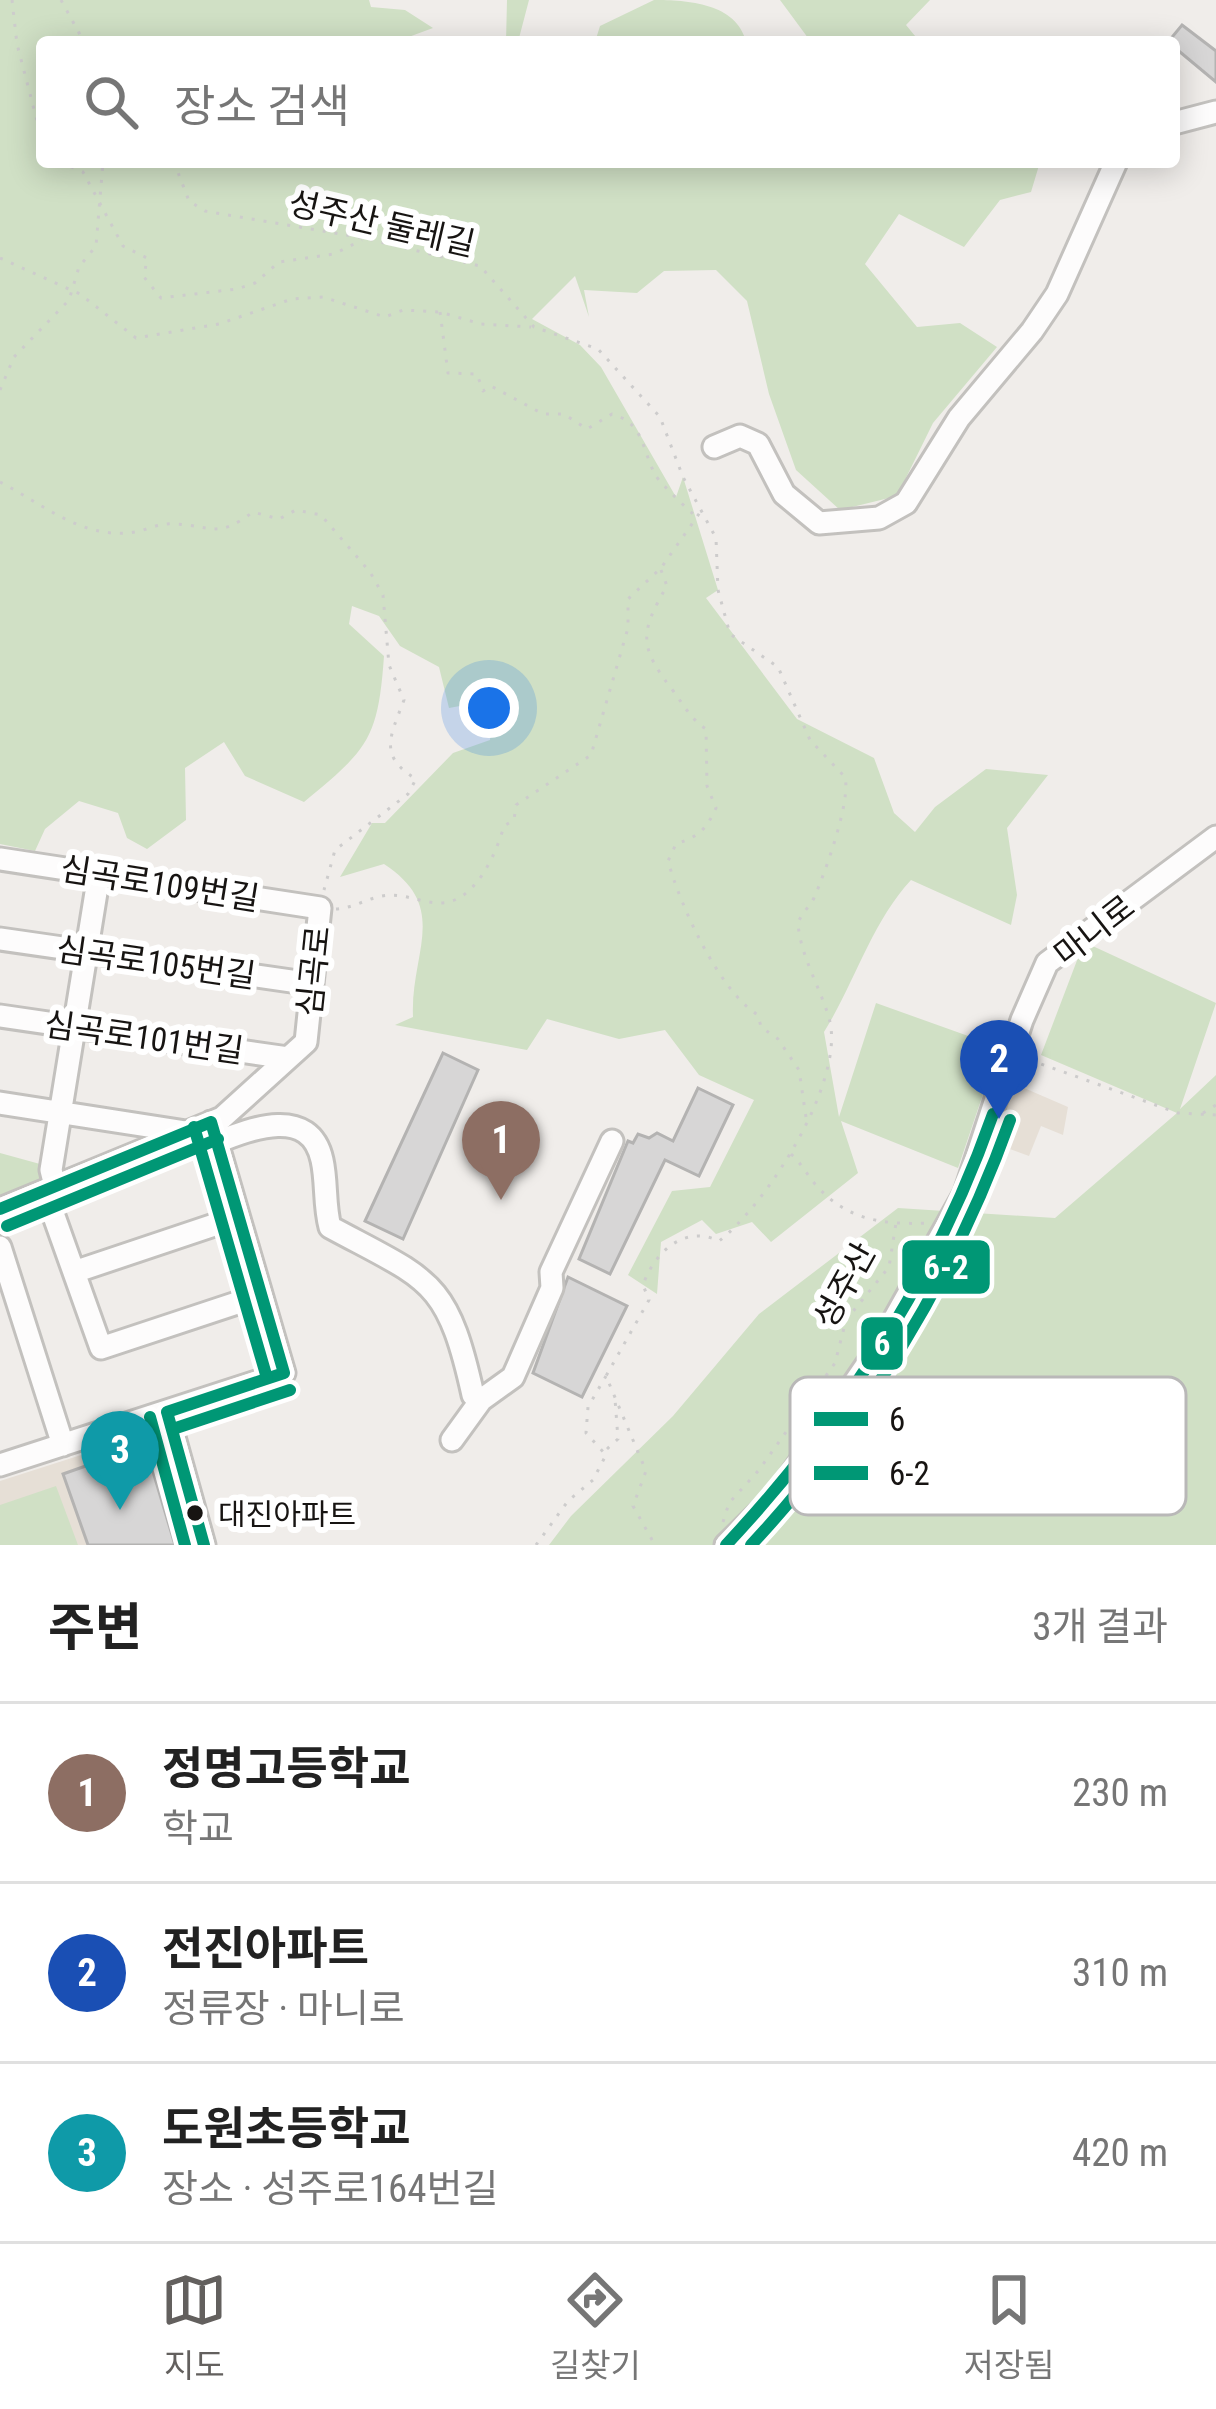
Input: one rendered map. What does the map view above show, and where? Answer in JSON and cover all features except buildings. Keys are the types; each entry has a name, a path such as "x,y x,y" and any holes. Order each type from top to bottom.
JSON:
{"street":[{"path":"1180,121 1216,112"},
{"path":"714,448 740,436 758,443 784,494 819,523 879,518 906,503 959,418 1033,332 1057,293 1113,168"},
{"name":"마니로","path":"859,1377 949,1222 1002,1118 1011,1054 1047,963 1216,837"},
{"name":"심곡로109번길","path":"0,859 320,908"},
{"path":"100,874 54,1112 50,1188 101,1348 261,1295"},
{"name":"심곡로","path":"0,1209 187,1132 214,1132 306,1042 320,908"},
{"name":"심곡로105번길","path":"0,940 312,984"},
{"name":"심곡로101번길","path":"0,1016 288,1058"},
{"path":"0,1103 187,1132"},
{"path":"0,1465 284,1373 214,1132 268,1122 295,1128 315,1144 322,1159 330,1228 432,1285 454,1318 473,1394 481,1400"},
{"path":"452,1439 481,1400 513,1377 552,1288 551,1272 612,1141"},
{"path":"74,1272 238,1217"},
{"path":"0,1246 63,1444"},
{"path":"167,1412 204,1545"},
{"name":"마니로","path":"727,1545 790,1477"}],"path":[{"path":"12,0 16,44 36,118"},
{"path":"61,0 81,36"},
{"path":"74,168 83,172 123,246 147,258 144,278 161,298 255,284 279,262 334,254 364,238"},
{"path":"0,390 14,357 73,291 80,267 96,247 102,168"},
{"name":"성주산 둘레길","path":"175,168 189,201 205,211 364,238 480,266 534,327 598,350 645,395 716,538 718,590 730,634 778,667 799,722 822,758 845,777 848,788 817,890 798,923 829,1019 828,1055 808,1126 756,1209 724,1238 685,1238 661,1252 643,1285 649,1300 606,1376"},
{"path":"0,259 73,291 136,338 219,324 322,297 386,317 403,310 440,312 481,324 534,327"},
{"path":"440,312 448,373 477,374 483,391 491,386 543,414 564,414 578,427 586,428 612,414 624,417 645,442 656,478 699,518"},
{"path":"0,482 41,512 96,532 132,533 173,523 211,532 233,526 254,512 279,519 296,510 321,515 339,530 338,536 383,595 389,665 404,700 386,746 390,759 416,779 408,794 335,850 320,908 342,910 381,896 407,895 439,903 462,898 497,849 504,826 514,820 516,805 590,755 628,628 628,599 661,568 701,509"},
{"path":"661,568 667,586 653,610 645,648 660,677 692,719 706,729 707,786 716,808 696,839 676,844 668,861 696,941 722,967 740,1004 758,1015 761,1027 792,1056 808,1126"},
{"path":"1011,1054 1196,1116 1216,1115"},
{"path":"1196,1116 1216,1105"},
{"path":"789,1153 815,1184 848,1212 870,1222 949,1222"},
{"name":"성주산","path":"825,1377 835,1363 846,1320 889,1267 896,1223"},
{"path":"606,1376 646,1471 633,1506 655,1545"},
{"path":"606,1376 588,1407 586,1433 606,1450"},
{"path":"536,1545 593,1480 606,1450 619,1439 616,1398"},
{"name":"성주산","path":"727,1545 719,1536 729,1502 759,1471 790,1427"}],"shaded area":[{"path":"1015,1084 1068,1107 1063,1135 1041,1126 1029,1156 991,1142"},
{"path":"153,1432 183,1545 0,1545 0,1481"}],"green space":[{"path":"0,0 369,0 371,7 405,10 433,28 411,36 36,36 36,168 1038,168 1031,192 1000,200 964,247 899,214 865,264 917,327 960,323 997,347 933,423 897,496 840,510 796,470 769,394 747,301 716,270 664,271 637,293 584,290 589,317 575,276 532,319 580,345 601,367 676,497 683,477 718,590 706,598 797,719 874,758 894,813 915,832 935,807 986,769 1048,775 1007,828 1017,895 1011,925 911,880 885,914 824,1032 839,1117 876,1003 999,1047 958,1168 841,1121 858,1173 771,1242 752,1222 716,1234 702,1220 661,1242 657,1294 628,1275 672,1191 710,1187 754,1100 699,1075 665,1030 619,1039 547,1019 527,1050 395,1025 413,1017 422,933 416,897 384,864 340,877 372,823 385,823 453,753 490,740 492,709 476,703 449,708 439,667 400,646 379,616 352,606 349,624 384,656 378,707 356,755 304,802 245,776 224,742 185,768 186,820 147,849 127,838 118,813 79,801 45,829 35,851 0,844"},
{"path":"507,0 529,0 520,36 506,36"},
{"path":"654,0 709,6 732,19 744,36 597,36 600,26"},
{"path":"780,0 930,0 906,25 915,36 807,36"},
{"path":"1084,942 1216,1003 1180,1109 1216,1075 1216,1545 549,1545 571,1516 673,1416 759,1314 898,1208 1055,1218 1177,1113 1041,1055"},
{"path":"0,1153 40,1164 45,1181 0,1199"},
{"path":"56,1486 78,1545 0,1545 0,1505"}],"transit line":[{"name":"6","path":"860,1377 944,1232 993,1114"},
{"name":"6-2","path":"882,1377 962,1235 1010,1120"},
{"name":"6","path":"211,1122 284,1373"},
{"name":"6","path":"0,1209 211,1122"},
{"name":"6-2","path":"194,1127 267,1378"},
{"name":"6-2","path":"7,1226 218,1139"},
{"name":"6","path":"167,1412 284,1373"},
{"name":"6-2","path":"173,1429 290,1390"},
{"name":"6","path":"167,1412 204,1545"},
{"name":"6-2","path":"150,1417 185,1545"},
{"name":"6","path":"726,1545 790,1471"},
{"name":"6-2","path":"751,1545 790,1501"}],"place":[{"name":"전진아파트","path":"999,1119"},
{"name":"정명고등학교","path":"501,1200"},
{"name":"도원초등학교","path":"120,1510"},
{"name":"대진아파트","path":"195,1513"}]}
